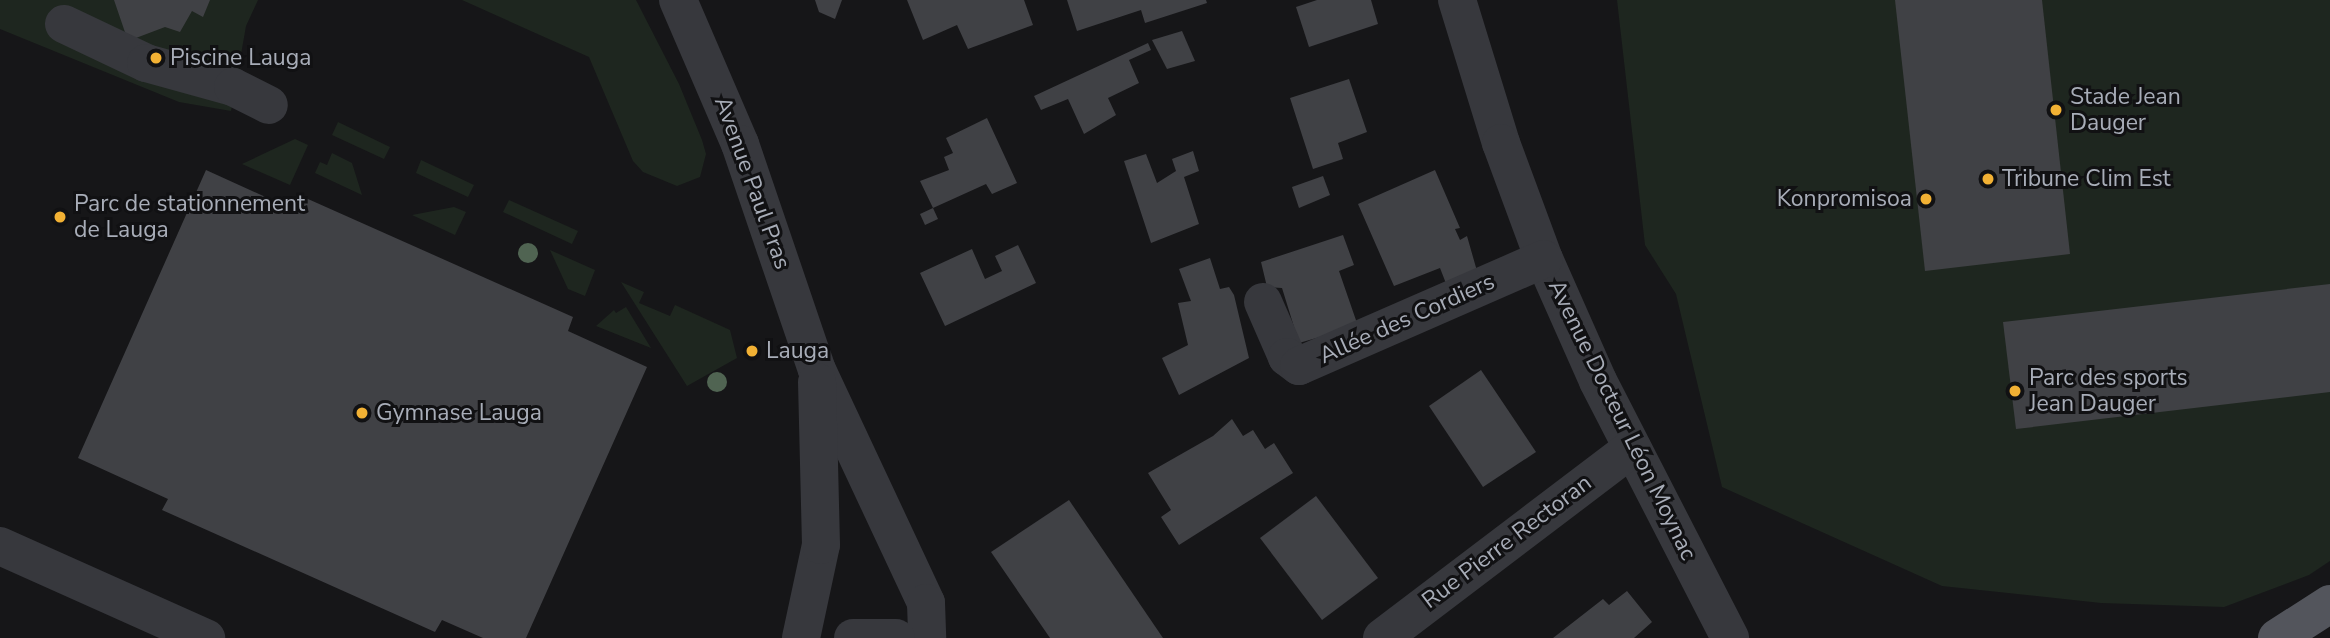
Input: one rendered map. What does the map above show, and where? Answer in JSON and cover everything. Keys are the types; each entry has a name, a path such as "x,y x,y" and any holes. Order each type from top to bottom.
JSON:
{"main road":[{"path":"2277,638 2330,604"}],"street":[{"name":"Avenue Paul Pras","path":"678,0 740,144 817,370 926,603 927,638"},
{"name":"Avenue Docteur Léon Moynac","path":"1457,0 1501,143 1544,259 1632,448 1730,638"},
{"path":"64,24 146,63 233,88 269,105"},
{"name":"Allée des Cordiers","path":"1263,302 1287,357 1299,366 1544,259"},
{"name":"Avenue Paul Pras","path":"801,638 821,545 817,370"},
{"name":"Rue Pierre Rectoran","path":"1382,638 1632,448"},
{"path":"0,546 206,638"},
{"path":"853,638 896,638"}],"shaded area":[{"name":"Piscine Lauga","path":"0,0 258,0 246,26 231,111 179,102 0,29"},
{"path":"462,0 636,0 679,84 702,140 706,154 700,177 677,186 643,172 633,161 589,57"},
{"name":"Parc des sports Jean Dauger","path":"1617,0 2330,0 2330,561 2309,575 2224,607 2101,603 1942,586 1722,487 1676,294 1645,245"},
{"path":"338,122 390,147 384,159 332,135"},
{"path":"295,139 308,145 290,185 242,164"},
{"path":"332,153 352,163 362,195 315,173 320,162 327,165"},
{"path":"421,160 474,185 468,197 416,173"},
{"path":"509,200 578,231 572,244 503,212"},
{"path":"454,207 466,212 455,235 412,215"},
{"path":"550,250 595,270 585,296 568,289"},
{"path":"621,282 644,292 639,303 670,316 675,305 730,330 737,358 687,386"},
{"path":"626,307 651,348 596,326 614,310 616,313"}],"building":[{"path":"114,0 210,0 203,17 192,11 180,32 165,27 128,41"},
{"path":"815,0 842,0 835,19 819,12"},
{"path":"907,0 1024,0 1033,25 968,49 957,25 923,40"},
{"path":"1067,0 1206,0 1207,3 1145,23 1141,10 1077,31"},
{"path":"1317,0 1371,0 1378,24 1309,47 1296,7"},
{"name":"Tribune Clim Est","path":"1895,0 2042,0 2070,254 1925,271"},
{"path":"1182,31 1195,61 1167,69 1152,40"},
{"path":"1148,43 1151,50 1129,60 1139,83 1108,98 1116,115 1084,134 1068,99 1041,110 1034,96"},
{"path":"1349,79 1367,132 1338,143 1343,159 1313,169 1290,98"},
{"path":"987,118 1017,183 992,194 986,184 933,208 920,181 949,170 944,157 953,153 946,138"},
{"path":"1193,151 1199,171 1184,177 1199,224 1151,243 1124,161 1146,154 1157,183 1176,171 1172,159"},
{"name":"Gymnase Lauga","path":"206,170 292,209 299,195 573,317 568,331 647,367 526,638 483,638 442,620 435,632 162,510 168,499 78,458"},
{"path":"1435,170 1460,228 1455,229 1460,240 1467,236 1477,271 1447,286 1440,268 1394,286 1358,204"},
{"path":"1323,176 1330,195 1299,208 1292,187"},
{"path":"933,208 938,219 925,225 920,214"},
{"path":"1343,235 1354,265 1339,271 1358,326 1299,343 1282,288 1267,287 1261,262"},
{"path":"1018,245 1036,283 945,326 920,273 972,249 985,279 1002,271 995,256"},
{"path":"1210,258 1220,289 1229,287 1234,295 1249,358 1179,395 1162,358 1188,345 1178,303 1191,301 1179,269"},
{"path":"2330,284 2330,392 2016,429 2003,322"},
{"path":"1481,370 1536,452 1483,487 1429,406"},
{"path":"1232,419 1243,436 1253,430 1265,449 1274,443 1293,473 1179,545 1161,517 1171,510 1148,473 1213,436"},
{"path":"1316,496 1378,578 1322,620 1260,538"},
{"path":"1069,500 1163,638 1050,638 991,552"},
{"path":"1627,591 1652,622 1634,638 1553,638 1603,599 1609,605"}],"place":[{"name":"Piscine Lauga","path":"156,58"},
{"name":"Stade Jean Dauger","path":"2056,110"},
{"name":"Tribune Clim Est","path":"1988,179"},
{"name":"Konpromisoa","path":"1926,199"},
{"name":"Parc de stationnement de Lauga","path":"60,217"},
{"name":"Lauga","path":"752,351"},
{"name":"Parc des sports Jean Dauger","path":"2015,391"},
{"name":"Gymnase Lauga","path":"362,413"}]}
